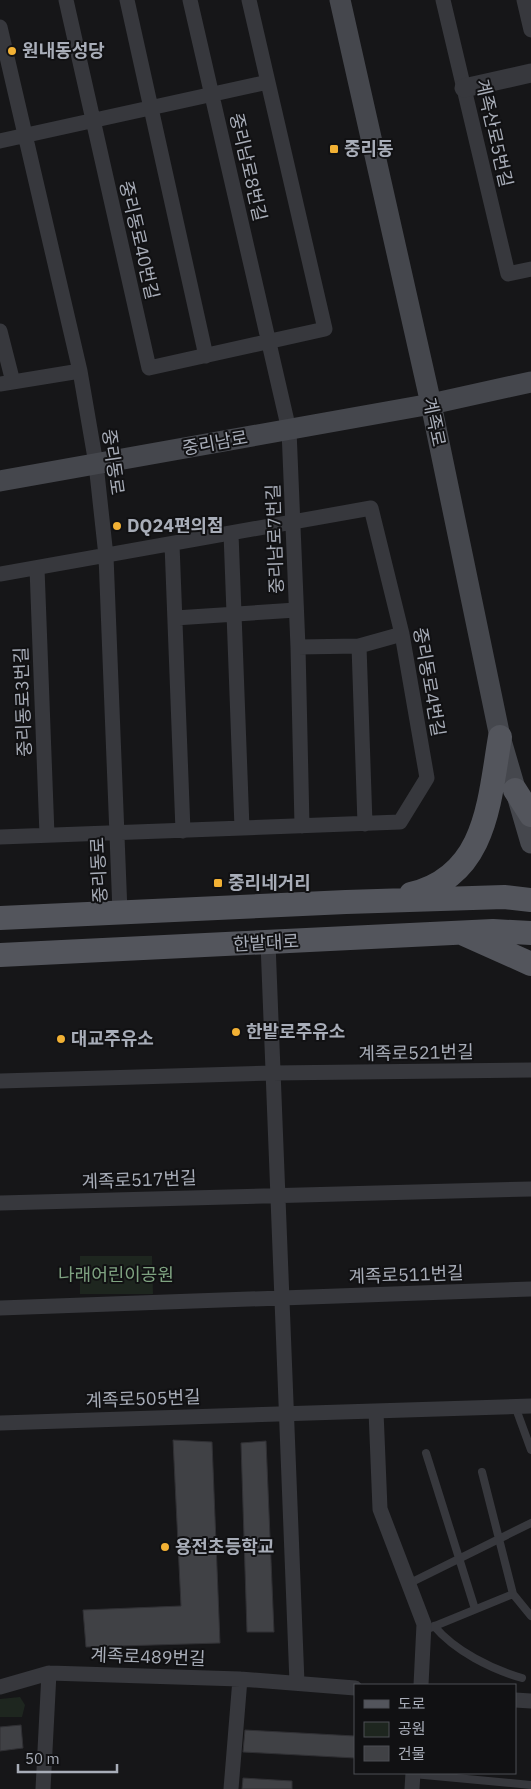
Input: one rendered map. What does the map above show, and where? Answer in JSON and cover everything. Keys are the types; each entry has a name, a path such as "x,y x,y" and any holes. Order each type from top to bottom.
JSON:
{"main road":[{"name":"계족로","path":"340,0 431,404 500,737 531,844"},
{"name":"중리남로","path":"0,481 431,404 531,382"},
{"path":"346,902 399,897 418,893 452,876 475,846 488,814 500,737"},
{"path":"515,790 531,815"},
{"path":"0,918 346,902 504,897 531,900"},
{"name":"한밭대로","path":"0,955 508,931 531,933"},
{"path":"461,933 531,964"}],"street":[{"name":"중리동로40번길","path":"66,0 149,368 206,356"},
{"path":"127,0 206,356 325,329 250,0"},
{"name":"중리남로8번길","path":"190,0 289,430"},
{"name":"계족산로5번길","path":"443,0 508,274 531,269"},
{"path":"524,0 531,30"},
{"name":"중리동로","path":"0,27 5,75 25,135 80,371 96,464 106,556 115,833 120,912"},
{"path":"464,88 531,73"},
{"path":"0,141 268,82"},
{"path":"0,331 6,383 80,371"},
{"name":"중리남로7번길","path":"289,430 298,647 302,826"},
{"name":"중리동로4번길","path":"115,833 400,822 427,778 402,634 371,508 293,522"},
{"path":"0,574 293,522"},
{"path":"231,533 242,828"},
{"path":"172,544 183,831"},
{"name":"중리동로3번길","path":"36,568 47,836"},
{"path":"174,618 296,610"},
{"path":"298,647 359,646 402,634"},
{"path":"359,646 365,824"},
{"path":"0,837 115,833"},
{"path":"268,943 281,1298 288,1414 297,1682"},
{"name":"계족로521번길","path":"0,1082 272,1073 531,1070"},
{"name":"계족로517번길","path":"0,1203 531,1189"},
{"name":"계족로511번길","path":"0,1308 531,1289"},
{"name":"계족로505번길","path":"0,1423 531,1406"},
{"path":"376,1411 380,1509 424,1624 429,1628 420,1684"},
{"path":"43,1789 49,1673"},
{"name":"계족로489번길","path":"0,1687 49,1673 240,1679 354,1688"},
{"path":"231,1789 240,1679"},
{"path":"516,1700 531,1701"}],"lane":[{"path":"515,1406 531,1450"},
{"path":"426,1453 475,1609"},
{"path":"482,1472 513,1594 531,1616"},
{"path":"408,1584 531,1523"},
{"path":"429,1628 513,1594"},
{"path":"429,1628 498,1671 522,1678"},
{"path":"413,1779 531,1785"}],"green space":[{"name":"나래어린이공원","path":"80,1256 152,1256 153,1294 80,1294"},
{"path":"20,1697 25,1705 22,1717 0,1717 0,1699"}],"building":[{"path":"173,1440 212,1442 220,1643 86,1647 83,1610 181,1606"},
{"path":"266,1441 274,1632 247,1632 241,1443"},
{"path":"21,1725 23,1748 0,1751 0,1727"},
{"path":"245,1730 354,1736 354,1758 243,1752"},
{"path":"243,1778 292,1781 292,1789 242,1789"}],"place":[{"name":"원내동성당","path":"12,51"},
{"name":"중리동","path":"334,149"},
{"name":"DQ24편의점","path":"117,526"},
{"name":"중리네거리","path":"218,883"},
{"name":"한밭로주유소","path":"236,1032"},
{"name":"대교주유소","path":"61,1039"},
{"name":"용전초등학교","path":"165,1547"}]}
